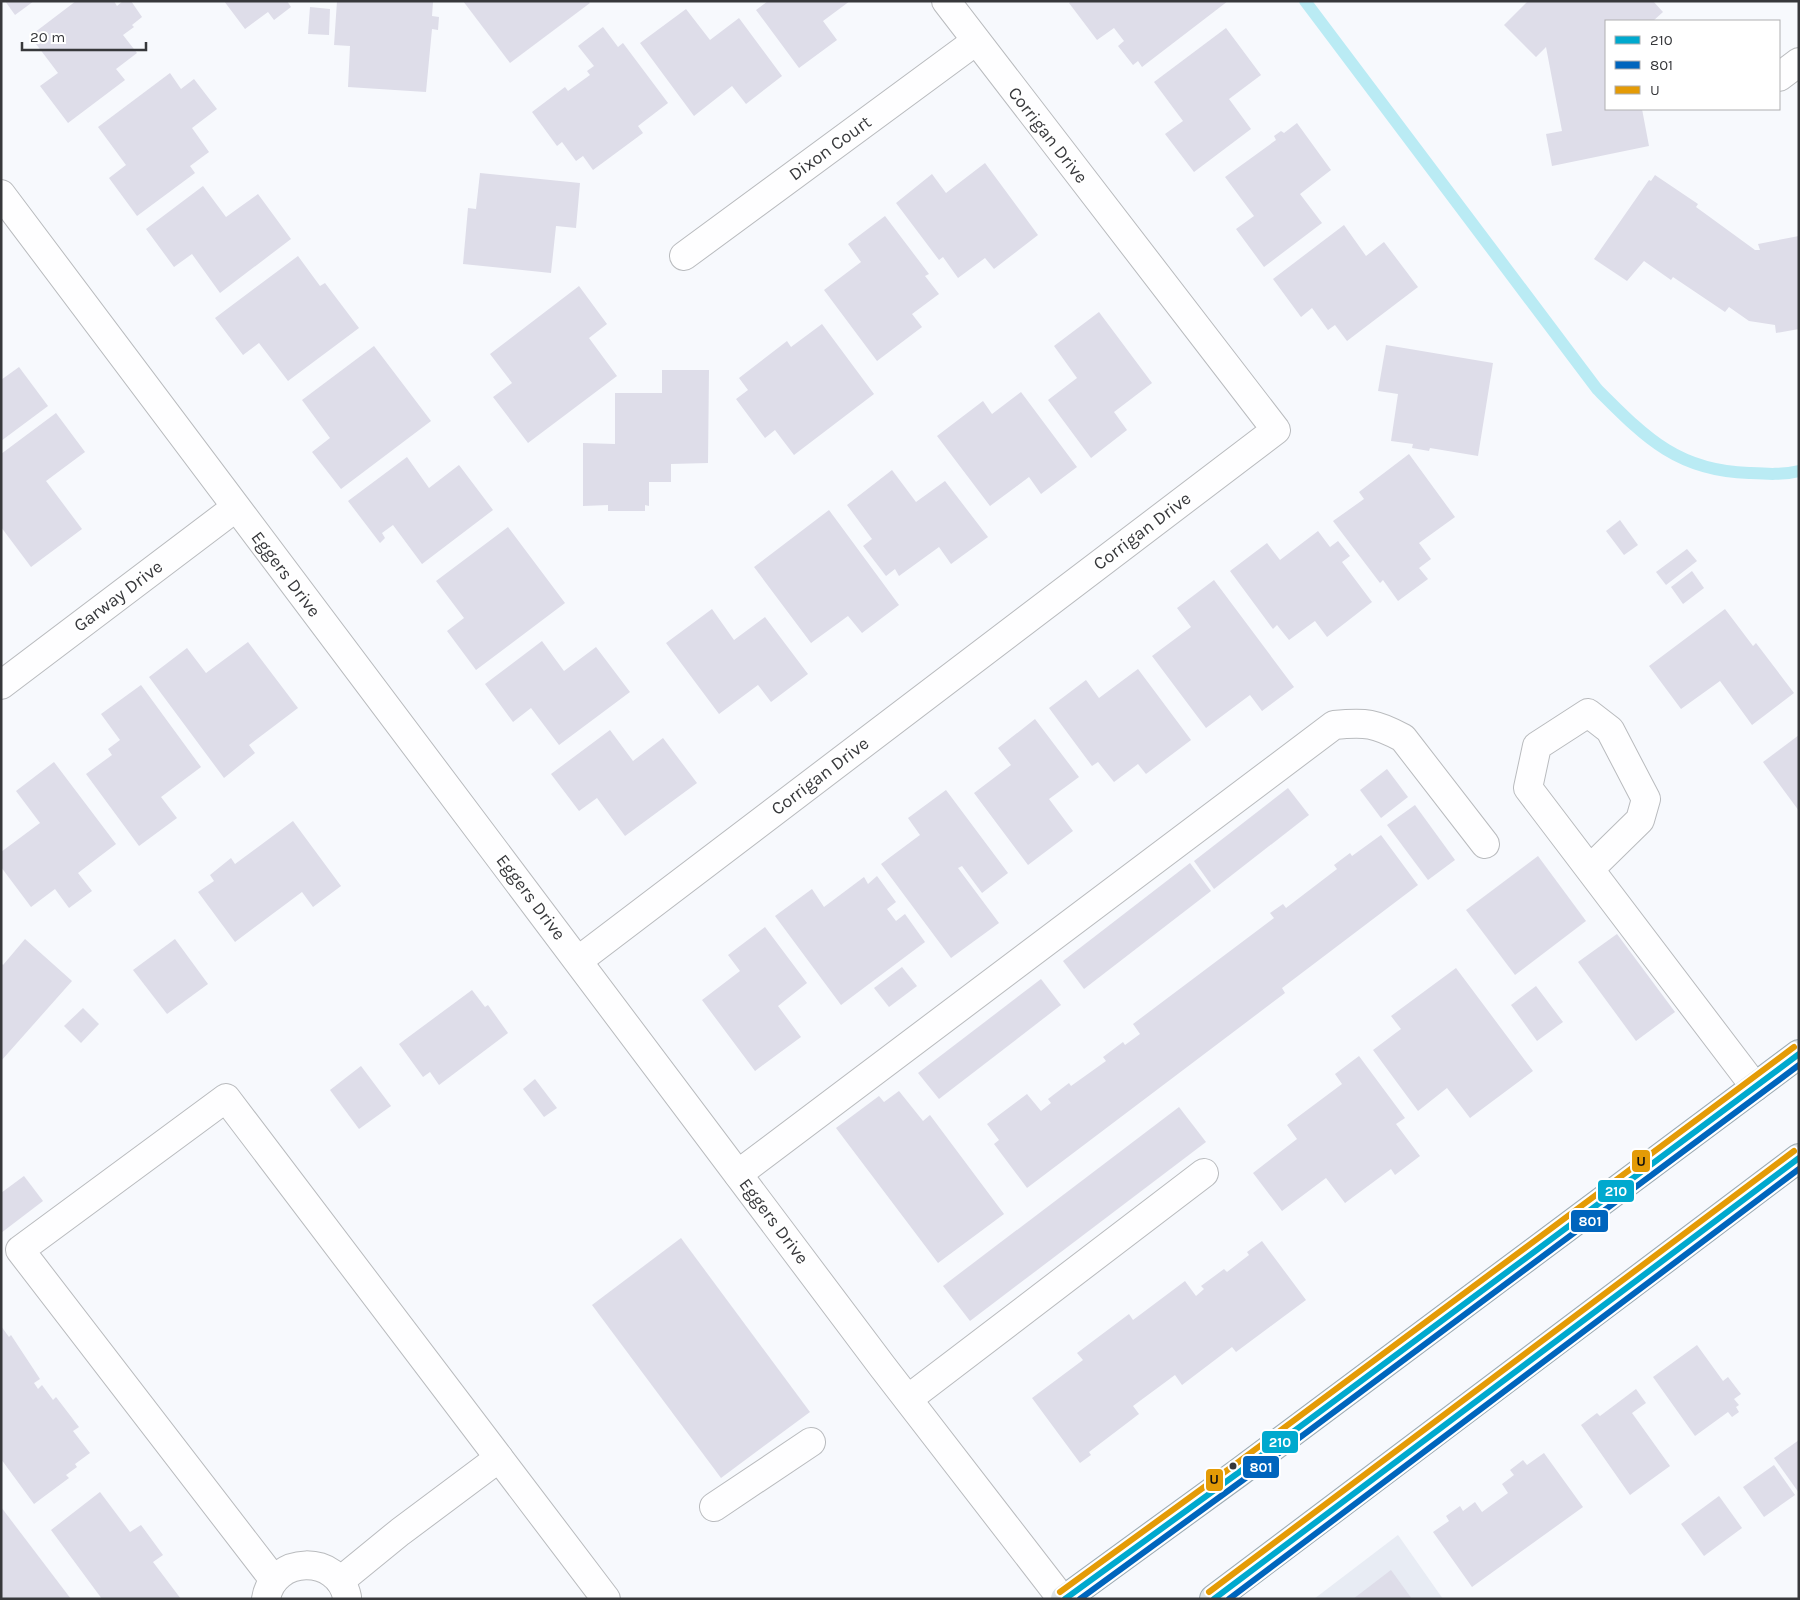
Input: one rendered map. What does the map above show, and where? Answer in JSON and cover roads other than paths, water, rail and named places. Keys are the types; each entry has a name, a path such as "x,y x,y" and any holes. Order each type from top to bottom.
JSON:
{"main road":[{"path":"1064,1599 1238,1473 1799,1054"},
{"path":"1214,1599 1799,1158"}],"street":[{"name":"Corrigan Drive","path":"579,960 1276,430 946,1"},
{"name":"Dixon Court","path":"684,256 976,41"},
{"path":"1780,76 1799,62"},
{"name":"Eggers Drive","path":"1,194 235,508 579,960 1028,1558 1064,1599"},
{"name":"Garway Drive","path":"1,685 235,508"},
{"path":"1590,869 1640,820 1646,799 1610,730 1588,713 1537,746 1528,788 1755,1087"},
{"path":"738,1174 1334,725 1364,722 1384,728 1403,738 1485,844"},
{"path":"499,1458 400,1532 343,1590 330,1572 307,1564 288,1569 270,1590 10,1254 226,1098 606,1599"},
{"path":"908,1399 1204,1173"},
{"path":"714,1507 811,1442"}],"waterway":[{"path":"1305,1 1597,389 1631,422 1664,448 1702,466 1724,471 1756,473 1780,474 1799,471"}]}
